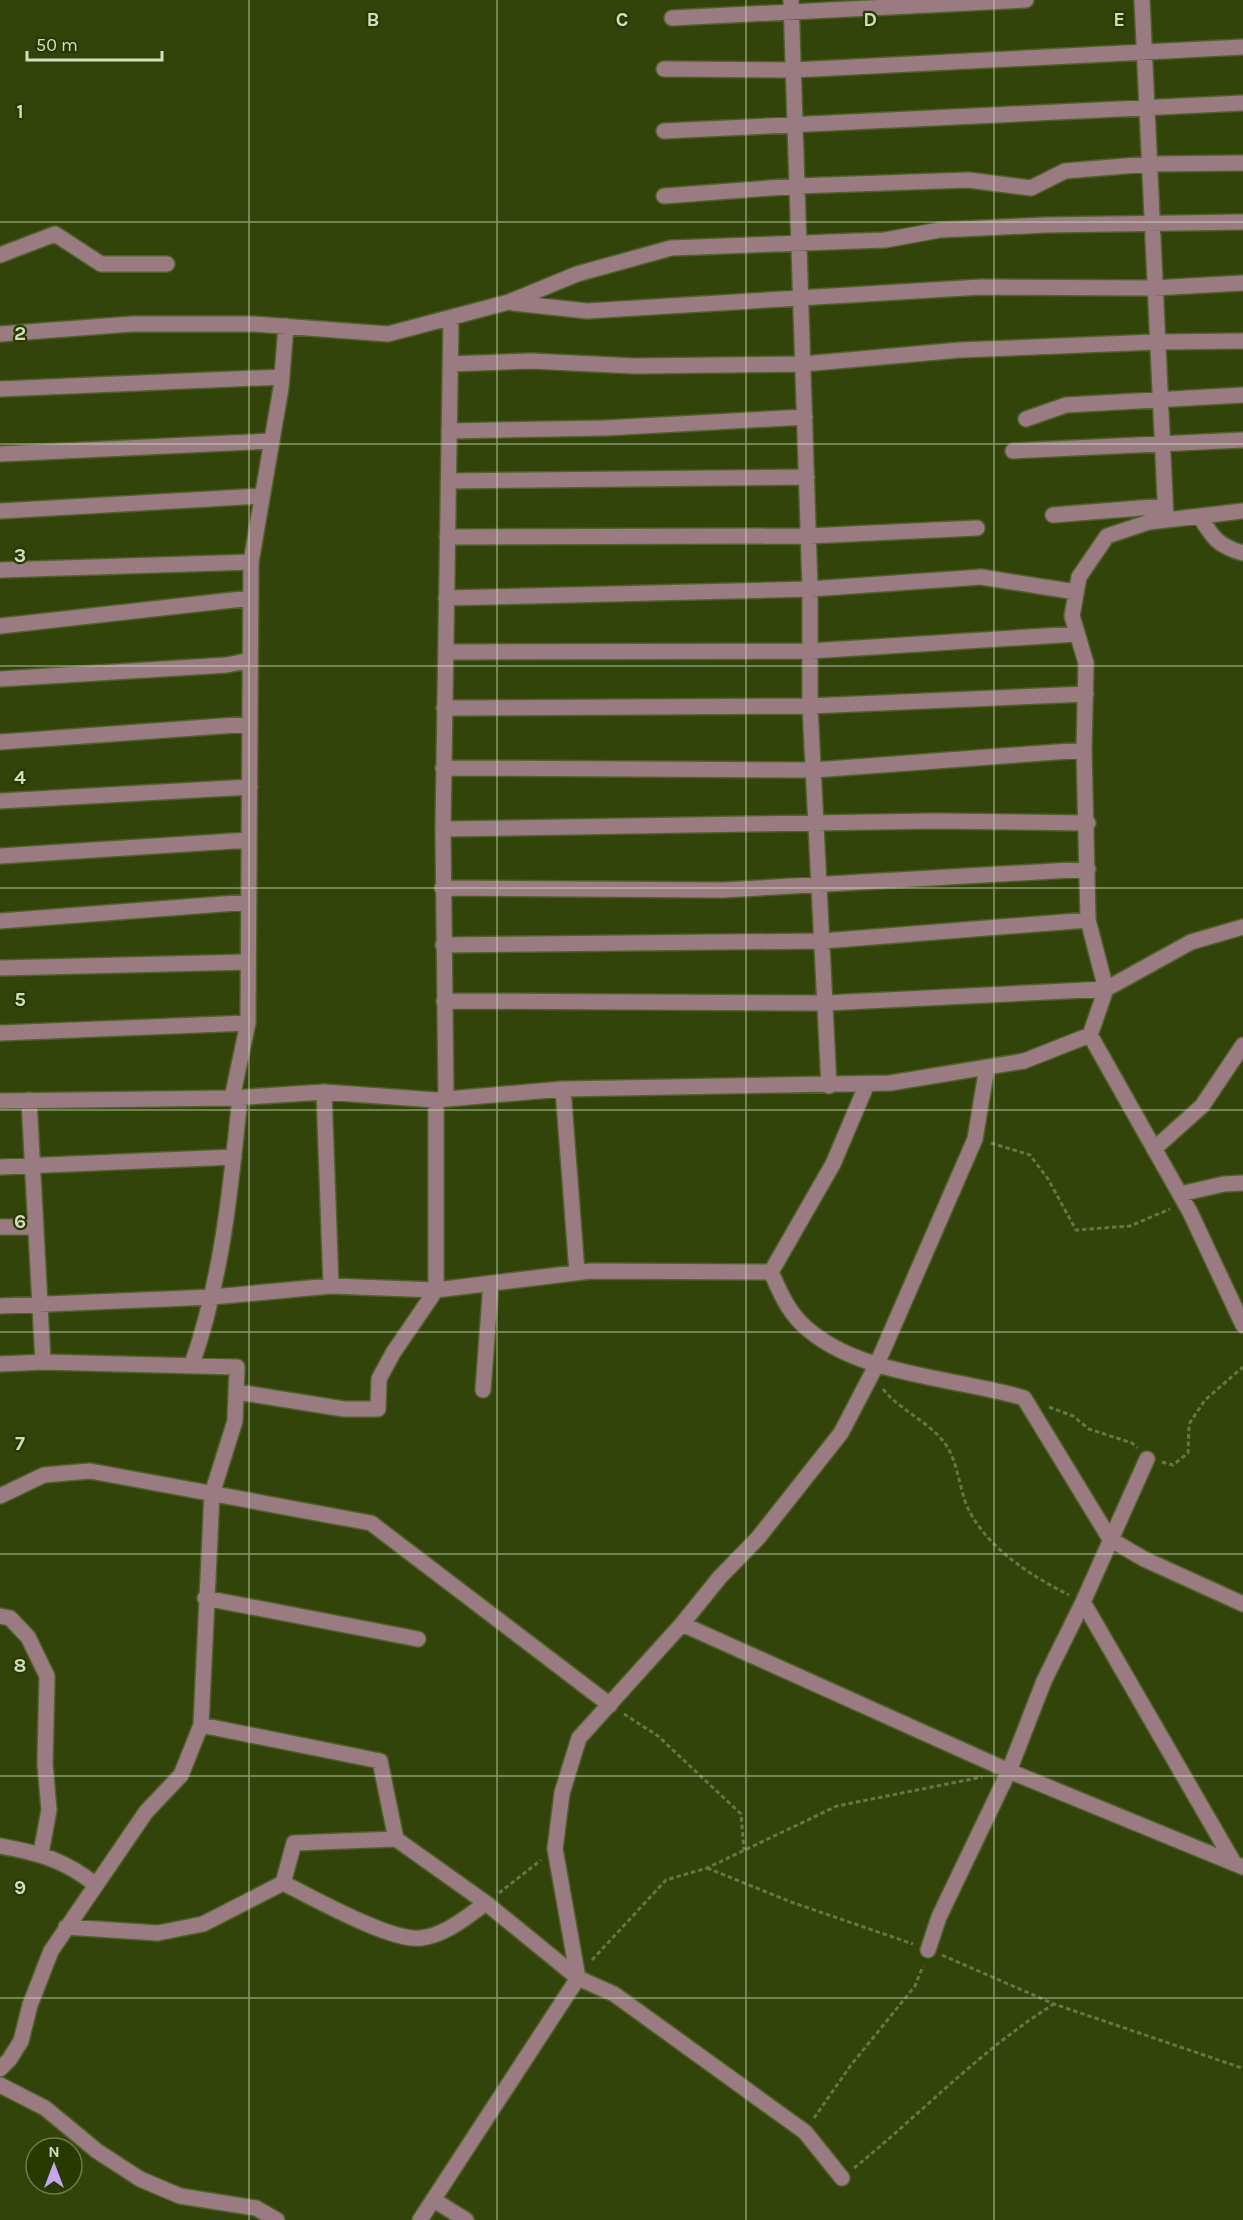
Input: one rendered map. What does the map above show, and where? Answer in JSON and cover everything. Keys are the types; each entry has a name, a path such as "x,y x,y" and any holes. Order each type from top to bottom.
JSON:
{"street":[{"path":"672,18 791,5 1026,0"},
{"path":"1142,0 1150,225 1166,513"},
{"path":"791,5 807,477 810,706 829,1086"},
{"path":"664,69 794,70 1243,47"},
{"path":"664,131 1147,106 1243,104"},
{"path":"664,196 797,186 968,180 1031,188 1065,171 1149,164 1243,163"},
{"path":"0,334 132,324 252,324 388,334 509,302 577,274 671,248 885,240 940,230 1045,225 1243,222"},
{"path":"0,255 55,234 101,264 167,264"},
{"path":"509,302 587,311 981,287 1154,288 1243,284"},
{"path":"238,1392 344,1409 378,1409 379,1379 393,1353 436,1290 444,1001 442,888 451,318"},
{"path":"192,1364 212,1297 234,1157 236,1097 248,1023 251,562 282,377 286,326"},
{"path":"450,364 531,361 635,366 803,364 960,350 1243,341"},
{"path":"0,388 282,377"},
{"path":"1026,419 1066,405 1243,395"},
{"path":"449,430 605,428 805,417"},
{"path":"1013,451 1243,440"},
{"path":"0,454 271,441"},
{"path":"448,481 807,477"},
{"path":"0,511 262,496"},
{"path":"1053,515 1166,513 1200,517 1243,511"},
{"path":"1166,513 1149,522 1107,536 1079,577 1072,615 1086,663 1084,750 1088,823 1088,920 1106,989 1090,1035 1182,1198 1243,1325"},
{"path":"1200,517 1213,538 1225,548 1243,553"},
{"path":"447,537 808,536 977,528"},
{"path":"0,570 251,562"},
{"path":"446,597 810,589 981,577 1076,592"},
{"path":"0,626 251,598"},
{"path":"447,652 810,651 1077,634"},
{"path":"0,679 227,665 250,660"},
{"path":"444,708 810,706 1086,694"},
{"path":"0,742 250,724"},
{"path":"444,768 814,770 1084,750"},
{"path":"0,801 250,787"},
{"path":"443,829 817,825 936,821 1088,823"},
{"path":"0,856 249,840"},
{"path":"442,888 723,890 1088,869"},
{"path":"0,921 249,902"},
{"path":"444,945 823,941 1088,920"},
{"path":"444,1001 826,1003 1106,989 1191,942 1243,927"},
{"path":"0,968 248,962"},
{"path":"0,1033 248,1023"},
{"path":"0,1101 236,1097 324,1092 441,1100 563,1089 829,1086 890,1083 1024,1062 1090,1035"},
{"path":"1154,1149 1202,1106 1243,1045"},
{"path":"420,2220 578,1978 555,1849 562,1793 579,1737 682,1624 720,1577 758,1538 841,1433 877,1364 975,1139 987,1067"},
{"path":"771,1272 833,1164 867,1084"},
{"path":"563,1089 577,1272"},
{"path":"324,1092 331,1286"},
{"path":"29,1100 43,1362"},
{"path":"0,1167 234,1157"},
{"path":"1182,1198 1224,1184 1243,1183"},
{"path":"0,1227 36,1227"},
{"path":"0,1306 212,1297 331,1286 436,1290 577,1272 771,1272"},
{"path":"771,1272 783,1300 800,1323 829,1346 877,1364 996,1389 1024,1398 1110,1539 1144,1559 1243,1604"},
{"path":"483,1390 491,1283"},
{"path":"0,1364 43,1362 192,1364 237,1367 238,1392 236,1421 212,1494 205,1598 201,1725 181,1775 146,1812 51,1951 30,2005 21,2040 9,2060 0,2069"},
{"path":"928,1950 939,1917 1009,1772 1044,1681 1083,1602 1147,1459"},
{"path":"0,1496 44,1475 90,1471 371,1523 610,1705"},
{"path":"205,1598 418,1639"},
{"path":"1083,1602 1239,1865"},
{"path":"0,1616 10,1618 28,1637 46,1676 45,1764 50,1810 41,1853"},
{"path":"682,1624 1009,1772 1239,1865"},
{"path":"201,1725 380,1761 396,1839"},
{"path":"66,1927 158,1933 203,1924 283,1883 294,1843 396,1839 486,1903 578,1978 614,1994 805,2132 842,2178"},
{"path":"0,1846 41,1853 77,1870 96,1885"},
{"path":"283,1883 382,1930 419,1938 449,1929 486,1903"},
{"path":"0,2085 45,2108 97,2151 140,2179 180,2196 256,2208 278,2220"},
{"path":"434,2200 466,2220"}],"path":[{"path":"975,1139 1030,1155 1048,1179 1076,1230 1130,1226 1182,1198"},
{"path":"877,1364 884,1390 928,1425 947,1447 974,1520 1001,1549 1036,1579 1083,1602"},
{"path":"1024,1398 1073,1416 1089,1429 1132,1443 1147,1459 1173,1465 1188,1453 1189,1424 1205,1400 1243,1367"},
{"path":"610,1705 658,1736 741,1814 744,1850"},
{"path":"578,1978 666,1880 707,1868 837,1806 1009,1772"},
{"path":"486,1903 555,1849"},
{"path":"707,1868 791,1902 928,1950 1054,2004 1242,2068"},
{"path":"805,2132 851,2065 915,1986 928,1950"},
{"path":"842,2178 906,2126 963,2072 1020,2025 1054,2004"}]}
